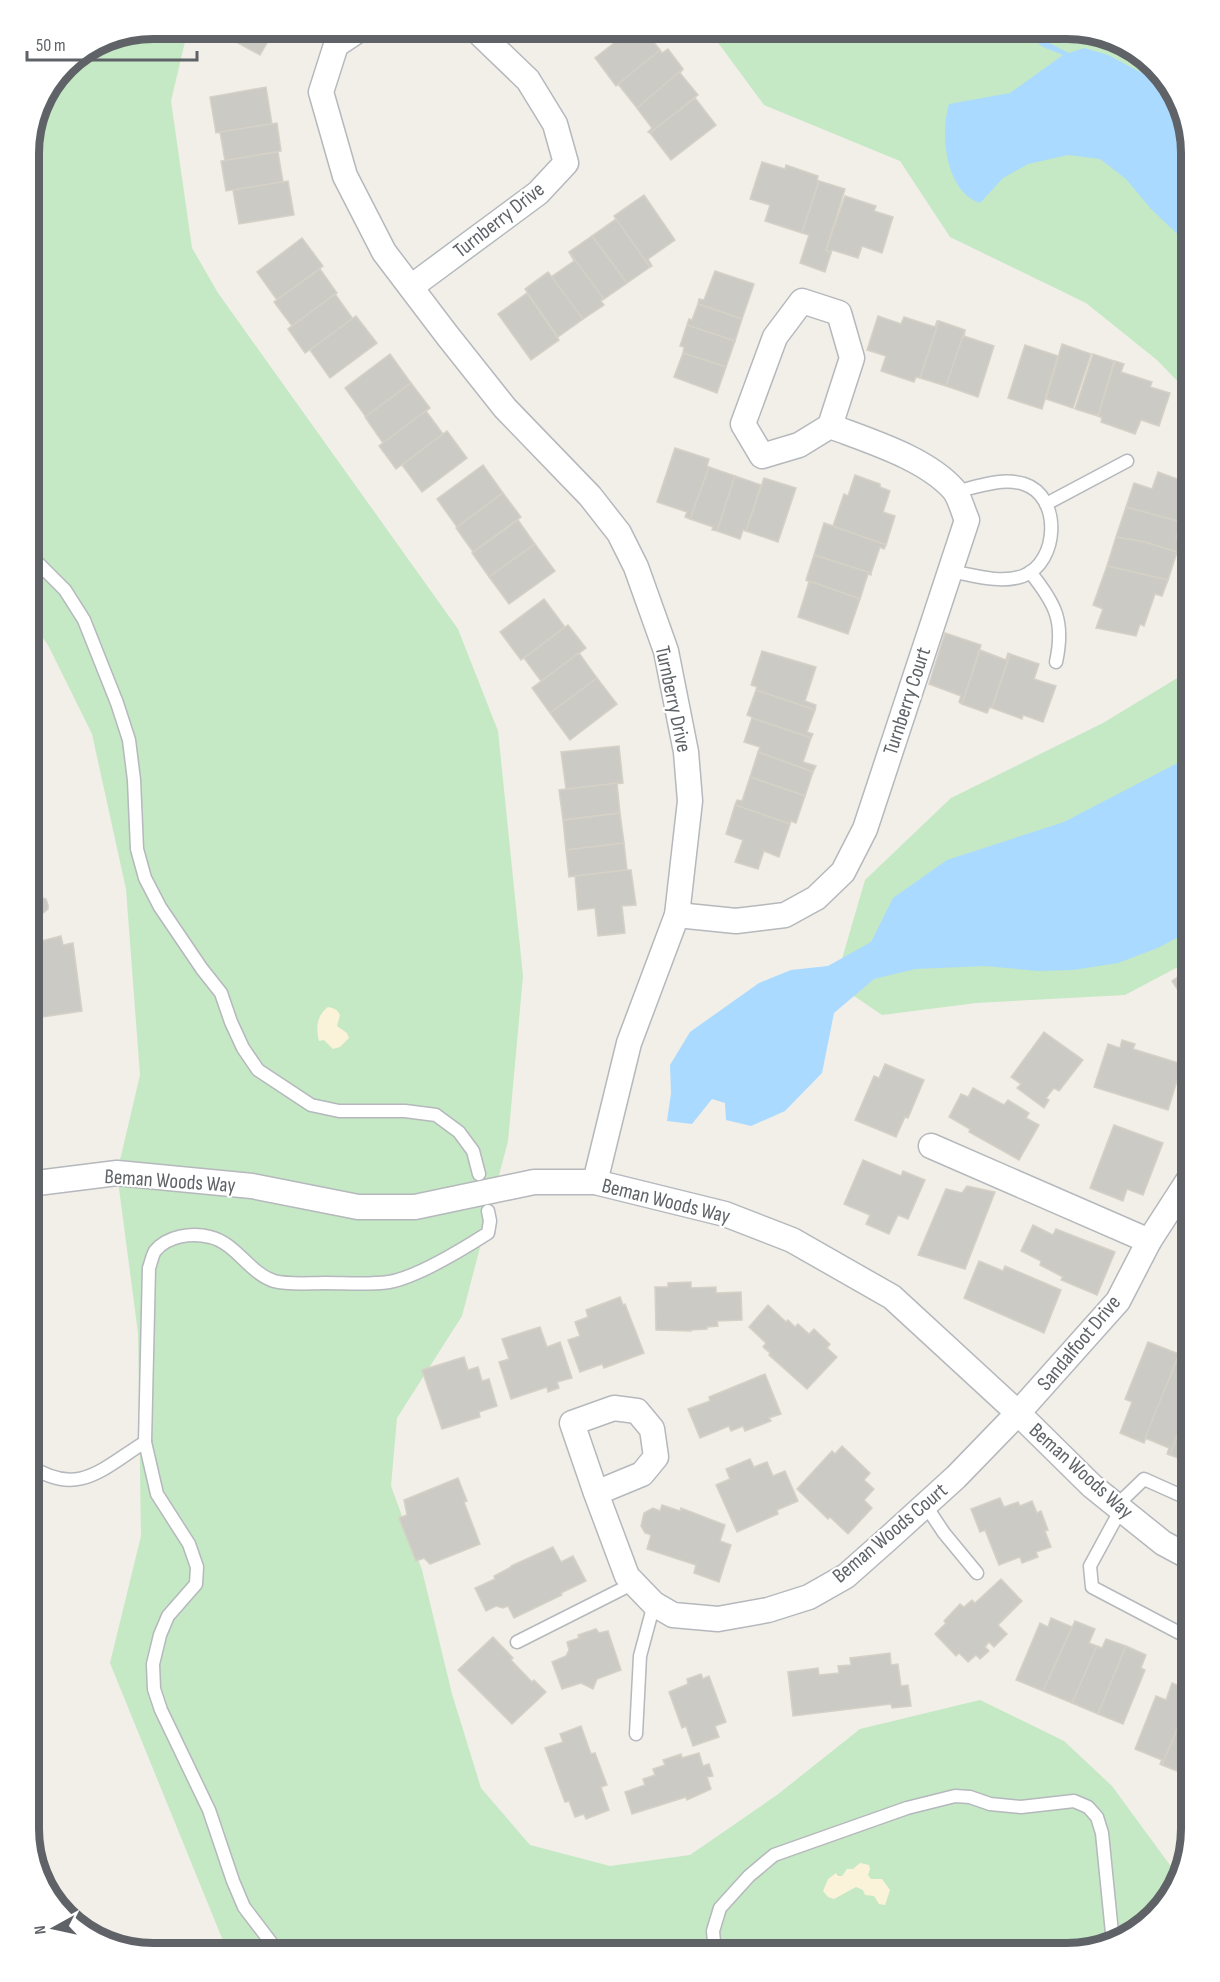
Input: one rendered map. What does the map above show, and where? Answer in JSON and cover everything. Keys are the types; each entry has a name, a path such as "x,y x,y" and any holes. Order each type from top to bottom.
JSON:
{"street":[{"name":"Turnberry Drive","path":"344,39 336,45 321,92 345,176 384,252 505,408 590,496 619,533 636,567 666,651 686,752 690,801 677,915 629,1043 595,1182"},
{"name":"Turnberry Drive","path":"411,287 538,193 566,163 555,124 528,80 486,39"},
{"path":"802,301 839,313 852,358 830,426 799,445 762,456 743,423 775,337 802,301"},
{"name":"Turnberry Court","path":"677,915 736,921 785,915 816,898 843,872 865,829 967,520 956,492 942,478 902,454 830,426"},
{"path":"931,1146 1149,1241"},
{"name":"Beman Woods Way","path":"39,1183 117,1173 252,1186 358,1207 416,1207 534,1182 595,1182 725,1214 792,1240 892,1297 1118,1508 1163,1543 1181,1553"},
{"name":"Sandalfoot Drive","path":"1018,1413 1118,1301 1149,1241 1181,1191"},
{"name":"Beman Woods Court","path":"596,1493 627,1576 654,1604 673,1615 718,1618 768,1610 809,1597 846,1576 926,1506 1018,1413"}],"lane":[{"path":"1046,504 1127,461"},
{"path":"950,571 992,579 1024,576 1038,566 1048,550 1051,535 1049,512 1042,496 1024,484 1003,482 956,492"},
{"path":"39,564 65,590 84,620 117,703 129,740 138,849 145,878 166,915 221,993 243,1048 258,1070 311,1105 339,1111 405,1111 436,1115 459,1132 473,1151 479,1174"},
{"path":"1030,572 1054,605 1060,621 1060,646 1056,662"},
{"path":"271,1943 244,1907 209,1810 161,1710 154,1689 153,1664 160,1635 168,1616 196,1584 197,1567 189,1544 157,1494 145,1442 149,1268 154,1252 166,1242 185,1235 211,1237 232,1249 250,1266 274,1281 389,1282 415,1274 488,1233 490,1221 488,1211"},
{"path":"39,1472 45,1476 66,1481 86,1479 145,1442"},
{"path":"1181,1496 1144,1479 1118,1508 1090,1566 1092,1587 1181,1634"},
{"path":"926,1506 976,1573"},
{"path":"517,1642 634,1583"},
{"path":"636,1734 640,1656 654,1604"},
{"path":"714,1943 713,1931 720,1908 749,1876 774,1855 907,1808 955,1796 970,1797 990,1804 1021,1807 1074,1801 1088,1807 1097,1817 1102,1833 1112,1933"}],"green space":[{"path":"186,39 171,101 192,248 218,293 458,629 498,731 523,976 508,1141 462,1316 397,1418 391,1486 422,1570 452,1694 481,1788 530,1845 610,1866 690,1855 777,1795 860,1729 980,1700 1064,1741 1112,1786 1173,1870 1162,1892 1142,1915 1104,1937 1067,1943 224,1943 110,1663 141,1536 138,1333 117,1173 140,1075 126,889 92,734 48,645 39,632 39,146 43,124 58,90 72,72 96,54 131,41"},
{"path":"715,39 1074,39 1104,45 1130,58 1153,78 1162,90 1175,116 1179,131 1181,146 1181,385 1157,360 1086,303 950,237 900,161 764,105"},
{"path":"1181,674 1181,965 1125,995 976,1003 882,1015 835,983 865,880 951,798 1103,723"}],"sand":[{"path":"328,1007 339,1013 337,1026 347,1033 349,1038 340,1047 333,1049 324,1040 319,1041 317,1031 319,1018"},
{"path":"860,1863 869,1865 868,1875 871,1879 882,1879 890,1890 885,1905 879,1904 874,1896 865,1895 863,1890 856,1887 834,1899 828,1897 823,1891 828,1879 836,1873 842,1876 847,1869 853,1869"}],"water":[{"path":"1033,39 1043,39 1069,53 1084,48 1108,55 1154,80 1162,90 1175,116 1181,146 1181,238 1151,209 1126,179 1100,159 1068,155 1028,164 1003,178 980,203 968,197 959,187 952,174 946,145 946,116 949,104 1010,93 1063,55 1043,47"},
{"path":"1181,761 1181,935 1160,947 1118,963 1073,970 1038,971 985,966 915,969 874,979 834,1013 822,1073 785,1111 751,1126 726,1120 725,1103 712,1099 692,1124 667,1121 671,1093 670,1065 690,1032 759,983 791,970 828,966 871,942 893,898 947,860 1064,822"}],"building":[{"path":"231,39 269,39 260,55"},
{"path":"619,39 651,39 660,50 616,86 595,58"},
{"path":"668,49 683,69 637,108 618,84 660,50 662,53"},
{"path":"683,69 680,73 698,95 650,133 648,132 652,128 637,108"},
{"path":"266,87 272,124 216,133 210,97"},
{"path":"695,98 716,125 671,160 650,133"},
{"path":"277,123 281,151 225,161 220,132"},
{"path":"278,152 283,182 226,191 221,161"},
{"path":"762,162 785,169 786,165 818,176 819,181 802,233 765,221 770,205 750,199"},
{"path":"288,181 294,215 239,224 233,190"},
{"path":"819,181 845,189 826,250 831,253 825,272 800,263 809,235 802,233"},
{"path":"644,195 675,240 648,259 652,266 650,267 614,216"},
{"path":"845,196 876,206 874,211 893,217 882,253 862,246 858,258 826,250"},
{"path":"616,219 650,267 627,283 592,236"},
{"path":"592,236 627,283 604,299 569,252"},
{"path":"302,238 323,266 277,300 257,272"},
{"path":"569,252 604,299 601,301 604,305 583,319 551,277 574,261"},
{"path":"320,269 337,293 292,326 274,302"},
{"path":"715,271 754,284 742,319 698,304 699,299 704,300"},
{"path":"548,272 583,319 558,337 525,289"},
{"path":"527,293 559,340 531,360 498,314"},
{"path":"335,294 353,319 305,353 288,329"},
{"path":"698,304 742,319 735,341 687,325 689,319 692,320"},
{"path":"356,316 377,343 330,378 310,350"},
{"path":"878,316 901,324 904,317 935,327 939,321 920,378 916,377 914,382 881,371 886,356 867,350"},
{"path":"939,321 965,330 946,386 920,378"},
{"path":"687,325 735,341 726,367 683,353 684,347 680,346"},
{"path":"965,330 964,336 994,346 978,397 946,386"},
{"path":"1062,344 1091,354 1073,408 1046,399"},
{"path":"1025,345 1058,356 1042,409 1008,398"},
{"path":"683,353 726,367 717,393 674,377"},
{"path":"390,354 411,383 366,417 345,388"},
{"path":"1093,354 1114,361 1098,416 1075,409"},
{"path":"1115,361 1124,364 1121,372 1152,382 1150,387 1170,393 1159,426 1141,420 1135,434 1101,422 1102,418 1098,416"},
{"path":"411,383 430,408 383,443 365,417"},
{"path":"426,411 443,434 396,469 379,446"},
{"path":"447,431 467,458 422,492 402,465"},
{"path":"675,448 709,459 707,466 709,467 690,519 685,517 687,512 657,502"},
{"path":"483,465 503,493 457,527 437,499"},
{"path":"709,467 735,476 717,531 712,530 713,527 690,519"},
{"path":"1158,472 1181,480 1181,522 1126,507 1134,483 1152,489"},
{"path":"855,475 880,484 880,487 890,491 883,512 895,516 886,545 824,523 833,526 844,494 848,496"},
{"path":"735,476 761,485 746,531 743,530 740,539 717,531"},
{"path":"764,478 796,488 778,542 746,531"},
{"path":"503,493 521,517 473,552 456,528"},
{"path":"1126,507 1181,522 1176,538 1181,540 1177,552 1145,542 1116,537"},
{"path":"518,520 535,544 489,577 472,553"},
{"path":"824,523 886,545 884,549 880,547 871,573 814,555"},
{"path":"1116,537 1145,542 1177,552 1168,580 1107,566"},
{"path":"535,544 555,571 509,604 489,577"},
{"path":"814,555 871,573 871,575 868,574 860,599 806,580"},
{"path":"1107,566 1168,580 1162,596 1155,594 1144,626 1140,624 1136,636 1096,628 1103,609 1093,605"},
{"path":"806,580 860,599 848,634 798,617 809,582"},
{"path":"544,599 565,627 521,660 500,632"},
{"path":"568,625 586,648 541,681 524,658"},
{"path":"945,633 981,645 962,704 959,702 961,696 929,684"},
{"path":"980,650 1006,660 1008,653 1010,654 992,708 990,707 987,713 962,704"},
{"path":"762,651 816,667 805,701 816,705 815,710 756,690 757,687 751,685"},
{"path":"579,653 597,678 550,713 532,688"},
{"path":"1010,654 1039,664 1034,679 1056,686 1043,722 1023,715 1022,719 992,708"},
{"path":"597,678 617,704 570,740 550,713"},
{"path":"756,690 815,710 807,732 813,734 811,738 747,715"},
{"path":"752,718 811,738 803,762 816,766 813,772 758,752 760,747 744,742"},
{"path":"619,746 623,783 566,789 561,752"},
{"path":"758,752 813,772 805,796 750,777"},
{"path":"750,777 805,796 796,823 791,821 790,824 735,805 737,800 742,801"},
{"path":"617,783 620,813 563,820 559,790"},
{"path":"735,805 790,824 779,857 764,851 758,869 735,862 743,840 726,834"},
{"path":"620,813 624,843 566,850 563,820"},
{"path":"624,843 627,870 569,877 566,850"},
{"path":"631,870 636,905 622,906 625,933 598,936 595,908 578,910 575,876"},
{"path":"39,894 40,897 46,899 48,905 48,909 39,914"},
{"path":"61,936 63,945 73,943 82,1011 39,1017 39,942"},
{"path":"1181,975 1181,995 1172,981"},
{"path":"1044,1032 1083,1060 1059,1091 1054,1088 1046,1098 1049,1100 1044,1108 1017,1088 1021,1084 1011,1077"},
{"path":"1122,1040 1135,1044 1133,1049 1181,1064 1168,1110 1094,1087 1108,1044 1120,1048"},
{"path":"885,1064 924,1080 908,1118 905,1117 896,1137 855,1120 874,1076 879,1078"},
{"path":"973,1088 1004,1105 1008,1100 1029,1113 1026,1118 1039,1125 1019,1160 969,1132 970,1129 949,1117 961,1094 968,1097"},
{"path":"1114,1125 1163,1143 1143,1195 1127,1189 1123,1201 1090,1188"},
{"path":"863,1160 901,1176 903,1171 925,1180 908,1219 898,1215 889,1234 866,1224 870,1215 844,1204"},
{"path":"967,1186 995,1192 965,1269 918,1255 946,1189 962,1193"},
{"path":"1033,1225 1053,1235 1056,1229 1115,1252 1097,1295 1061,1280 1063,1277 1040,1265 1041,1261 1021,1251"},
{"path":"979,1261 1003,1271 1005,1266 1061,1290 1044,1333 964,1298"},
{"path":"691,1282 691,1288 716,1287 716,1293 741,1292 742,1320 717,1321 718,1326 691,1331 656,1330 655,1287 668,1287 668,1283"},
{"path":"620,1297 623,1305 625,1304 644,1353 604,1368 602,1364 580,1372 568,1340 580,1336 575,1322 588,1317 586,1310"},
{"path":"768,1305 786,1322 788,1320 795,1327 798,1324 809,1334 814,1329 830,1344 827,1348 837,1357 807,1389 769,1355 770,1353 763,1347 766,1343 749,1327"},
{"path":"540,1327 547,1347 560,1342 572,1378 557,1382 559,1388 548,1392 547,1387 511,1399 499,1362 509,1359 502,1339"},
{"path":"1148,1342 1179,1354 1144,1443 1120,1433 1132,1402 1125,1399"},
{"path":"464,1357 468,1370 478,1367 482,1381 489,1379 497,1406 479,1412 480,1417 442,1429 422,1370"},
{"path":"1178,1357 1181,1358 1181,1425 1170,1455 1167,1454 1169,1448 1145,1438"},
{"path":"765,1374 781,1414 769,1418 771,1421 745,1431 743,1426 731,1431 729,1426 700,1438 688,1409 710,1401 709,1397"},
{"path":"1181,1425 1181,1459 1170,1455"},
{"path":"842,1446 870,1473 864,1480 874,1489 864,1500 872,1508 848,1534 830,1517 828,1519 797,1489 832,1451 835,1454"},
{"path":"750,1459 754,1467 767,1462 773,1476 785,1471 798,1501 777,1510 778,1514 737,1532 716,1485 730,1479 726,1469"},
{"path":"458,1478 467,1501 464,1502 480,1544 430,1564 424,1558 416,1561 399,1518 407,1515 404,1500"},
{"path":"1000,1498 1004,1507 1018,1502 1020,1506 1032,1501 1037,1513 1041,1511 1051,1547 1036,1552 1038,1557 1022,1563 1020,1557 999,1565 985,1530 980,1532 971,1509"},
{"path":"662,1505 680,1511 681,1508 725,1525 720,1541 731,1545 719,1582 694,1573 696,1565 647,1549 651,1535 645,1533 641,1526 644,1513 653,1508 660,1511"},
{"path":"553,1547 561,1562 573,1556 586,1581 514,1618 508,1606 503,1608 496,1606 486,1611 475,1588 495,1579 494,1576 511,1566"},
{"path":"1001,1579 1022,1601 998,1625 1007,1634 994,1647 989,1642 985,1647 989,1651 980,1659 976,1655 968,1662 959,1653 956,1656 935,1634 960,1604 964,1607 972,1600 975,1603"},
{"path":"1051,1618 1072,1627 1043,1691 1016,1680 1040,1623 1048,1627"},
{"path":"1075,1621 1095,1629 1089,1643 1097,1646 1072,1703 1043,1691"},
{"path":"596,1629 599,1633 608,1631 621,1670 597,1679 593,1689 581,1683 562,1689 552,1662 566,1656 569,1650 567,1642 579,1638 578,1635"},
{"path":"493,1637 532,1682 534,1680 546,1692 512,1724 458,1670"},
{"path":"1106,1639 1126,1646 1098,1714 1072,1703 1097,1646 1102,1648"},
{"path":"1126,1646 1146,1655 1141,1668 1145,1670 1123,1724 1098,1714"},
{"path":"890,1653 891,1665 898,1664 901,1686 908,1685 911,1706 892,1708 891,1704 793,1716 788,1672 818,1668 819,1675 839,1673 838,1666 851,1665 850,1658"},
{"path":"701,1674 703,1679 709,1676 726,1722 715,1726 719,1737 693,1746 686,1726 682,1728 669,1692 688,1684 687,1679"},
{"path":"1172,1683 1181,1687 1181,1720 1162,1765 1160,1764 1162,1760 1135,1749 1156,1696 1166,1700"},
{"path":"1181,1720 1181,1773 1162,1765"},
{"path":"581,1726 591,1754 595,1753 607,1785 601,1787 609,1810 586,1819 584,1814 575,1817 569,1801 565,1802 545,1748 563,1742 560,1734"},
{"path":"699,1753 703,1766 709,1764 713,1776 707,1777 711,1789 687,1800 686,1797 632,1814 625,1792 645,1785 643,1779 655,1775 653,1769 665,1765 663,1760 681,1754 682,1758"}]}
